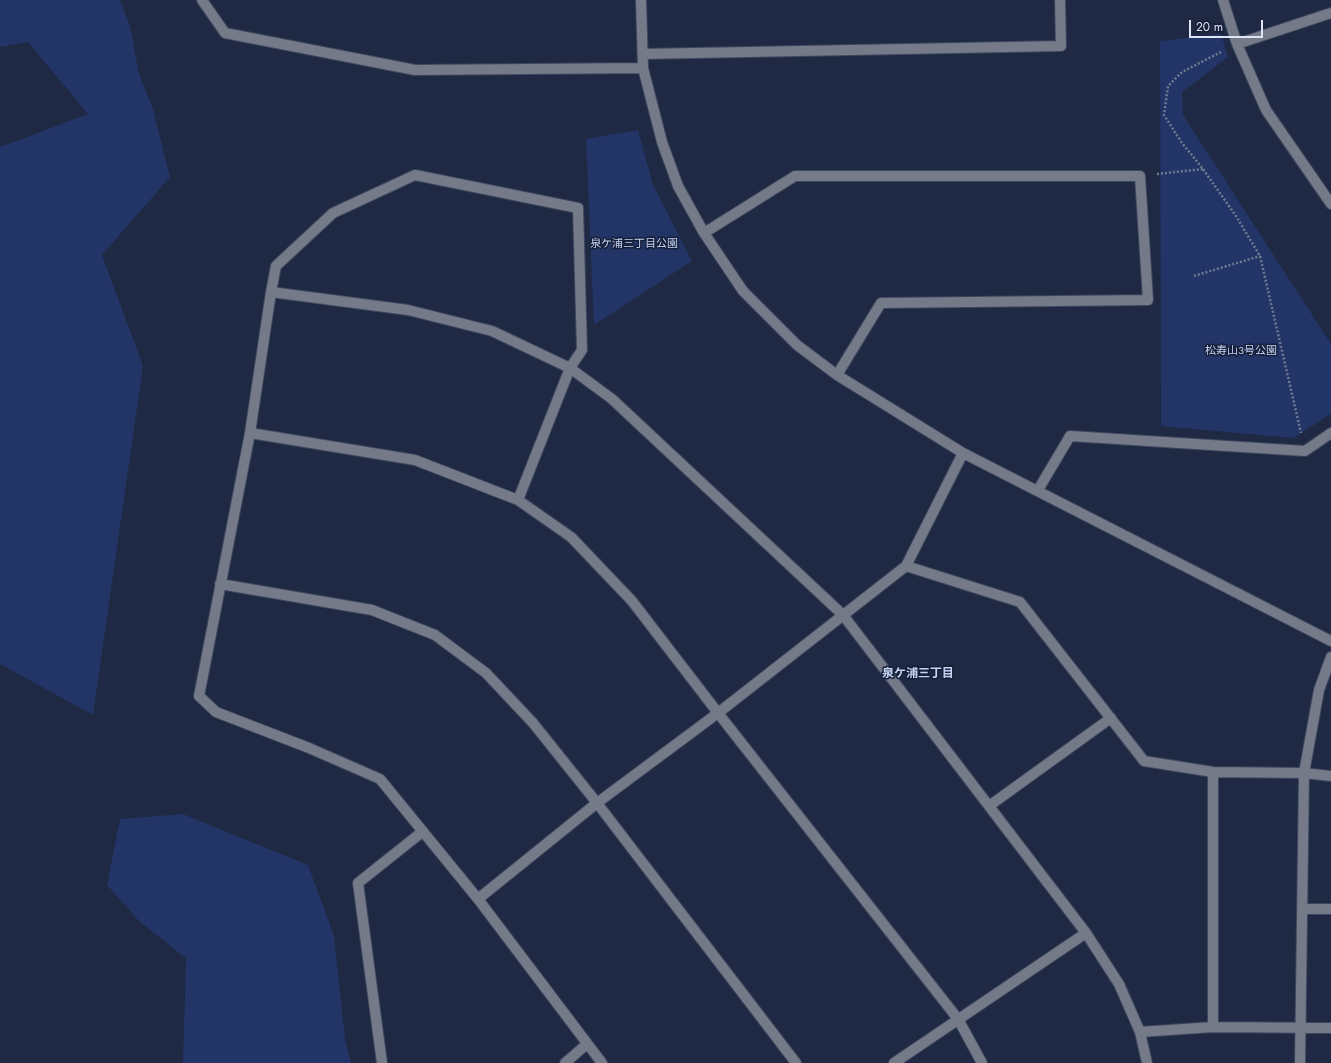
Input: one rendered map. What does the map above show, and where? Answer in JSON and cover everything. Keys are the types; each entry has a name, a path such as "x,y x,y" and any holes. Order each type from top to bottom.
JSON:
{"street":[{"path":"202,0 225,33 415,70 643,68"},
{"path":"642,0 643,68 662,142 678,186 704,234 743,291 797,345 837,375 963,453 1331,641"},
{"path":"643,54 1061,46 1060,0"},
{"path":"1222,0 1237,44 1266,110 1331,204"},
{"path":"1237,44 1331,14"},
{"path":"518,500 570,368 582,350 578,208 415,175 333,213 276,266 250,433 199,696 216,712 308,748 380,780 478,899 602,1063"},
{"path":"704,234 795,176 1140,176 1148,300 881,303 837,375"},
{"path":"271,292 408,310 492,331 570,368 612,399 843,615 1086,933 1119,984 1140,1032 1148,1063"},
{"path":"250,433 415,460 518,500 571,537 632,601 958,1019 982,1063"},
{"path":"1038,490 1070,436 1305,451 1331,433"},
{"path":"478,899 597,803 718,713 906,566 963,453"},
{"path":"906,566 1020,602 1144,761 1213,772 1304,773 1331,776"},
{"path":"220,584 372,610 435,635 486,673 532,723 597,803 796,1063"},
{"path":"1300,1063 1302,1028 1304,773 1319,690 1331,658"},
{"path":"989,806 1111,718"},
{"path":"1213,772 1213,1027"},
{"path":"382,1063 358,883 422,832"},
{"path":"1303,909 1331,908"},
{"path":"894,1063 1086,933"},
{"path":"1140,1032 1213,1027 1331,1028"},
{"path":"565,1063 587,1044"}],"path":[{"path":"1237,44 1182,72 1168,86 1164,115 1182,143 1204,169 1236,216 1260,256 1305,451"},
{"path":"1140,176 1204,169"},
{"path":"1194,276 1260,256"}],"green space":[{"path":"0,0 120,0 130,26 139,74 153,109 170,177 102,255 143,366 93,715 0,664 0,146 88,114 28,42 0,47"},
{"name":"松寿山3号公園","path":"1221,34 1228,57 1182,92 1183,115 1331,344 1331,414 1293,438 1161,426 1160,41"},
{"name":"泉ケ浦三丁目公園","path":"638,130 653,185 692,261 594,325 586,139"},
{"path":"183,814 308,865 334,936 345,1039 351,1063 183,1063 186,958 141,923 107,885 120,819"}],"district":[{"name":"泉ケ浦三丁目","path":"918,674"}]}
